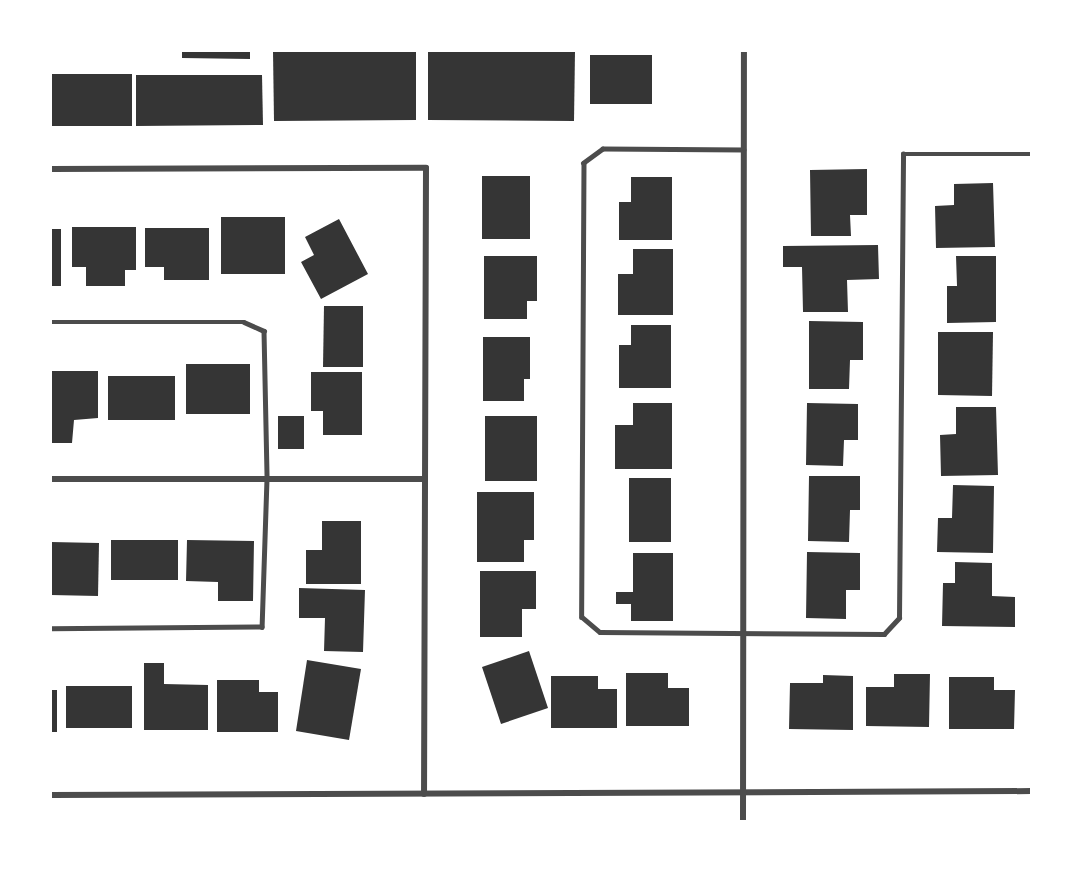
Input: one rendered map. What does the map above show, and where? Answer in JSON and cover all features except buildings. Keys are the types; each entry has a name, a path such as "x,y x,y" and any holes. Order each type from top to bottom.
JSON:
{"street":[{"path":"743,821 744,51"},
{"path":"51,169 426,168 424,794"},
{"path":"51,479 425,479"},
{"path":"51,795 1031,791"}],"lane":[{"path":"744,150 603,149 584,163 582,617 600,632 884,634 899,618 903,154 1031,154"},
{"path":"51,322 244,322 264,331 267,479 262,627 51,629"}]}
